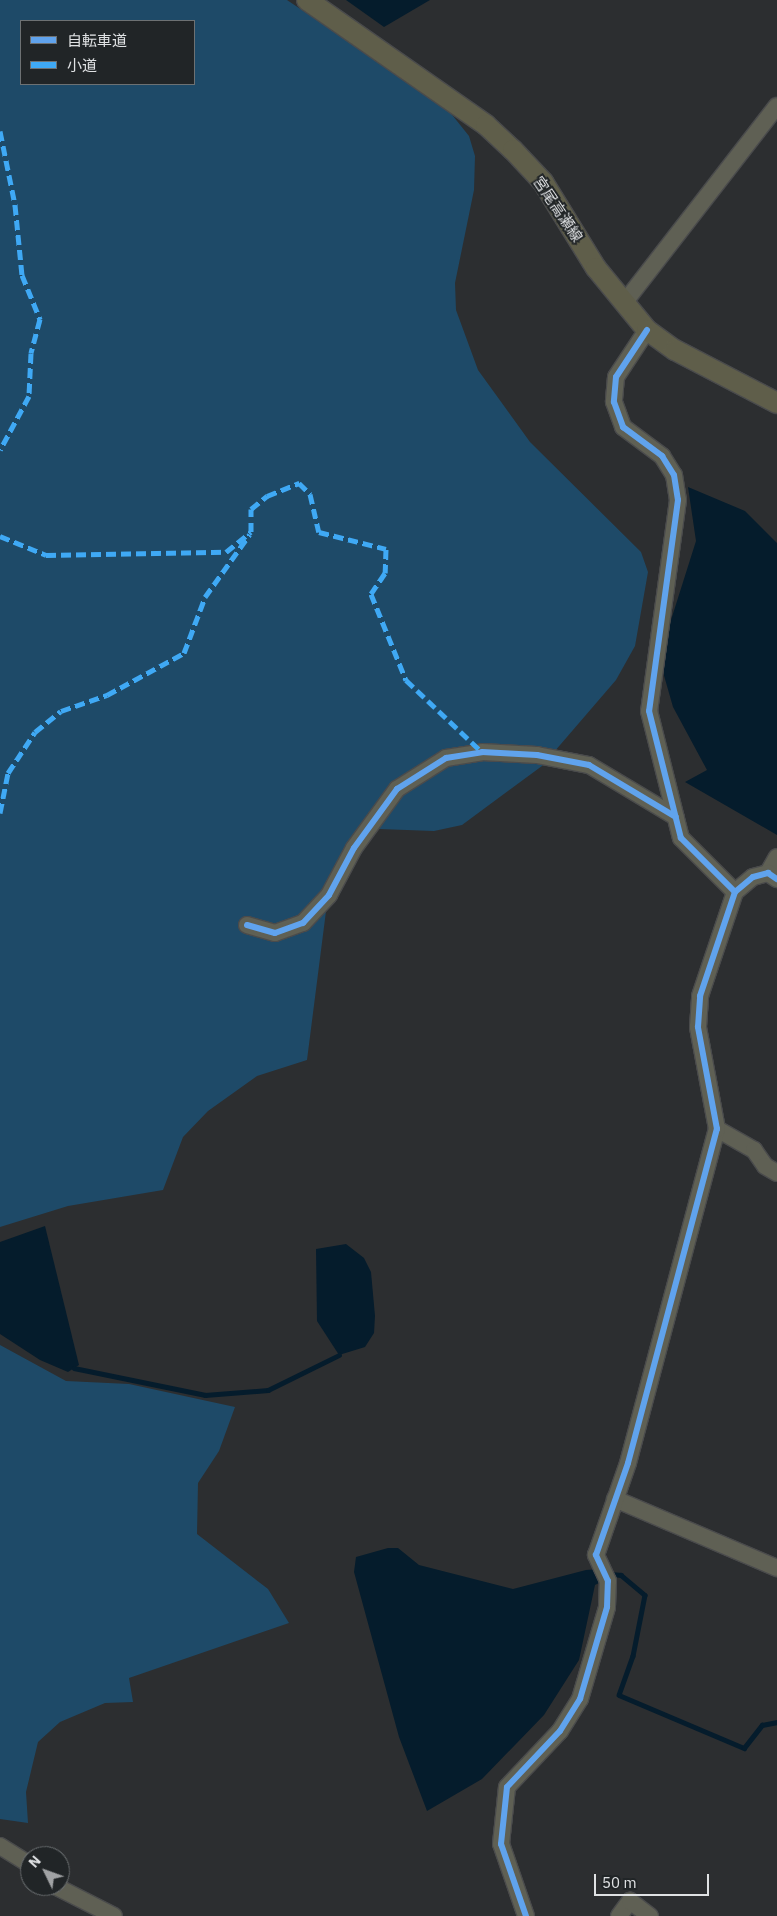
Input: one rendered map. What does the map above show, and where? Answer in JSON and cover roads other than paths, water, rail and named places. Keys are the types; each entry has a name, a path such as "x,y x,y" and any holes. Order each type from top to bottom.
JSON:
{"main road":[{"name":"宮尾高瀬線","path":"307,0 486,125 514,150 543,182 596,268 647,330 676,350 777,403"}],"street":[{"path":"624,303 777,106"},
{"path":"647,330 616,377 614,402 623,427 662,456 674,475 678,500 649,711 681,838 735,892"},
{"path":"247,925 275,933 303,924 328,895 354,848 397,789 446,758 482,752 537,755 589,765 676,817"},
{"path":"526,1916 501,1844 507,1787 560,1731 580,1699 607,1607 608,1582 596,1554 615,1499 676,1293 717,1129 698,1028 700,996 735,892 753,877 772,876 777,857"},
{"path":"717,1129 754,1150 765,1166 777,1172"},
{"path":"615,1499 777,1568"},
{"path":"0,1846 20,1859"},
{"path":"70,1894 114,1916"},
{"path":"618,1916 630,1901 650,1916"}],"waterway":[{"path":"74,1368 205,1395 268,1390 339,1355"},
{"path":"611,1574 621,1575 645,1595 633,1656 619,1695 744,1748 762,1725 777,1722"}]}
